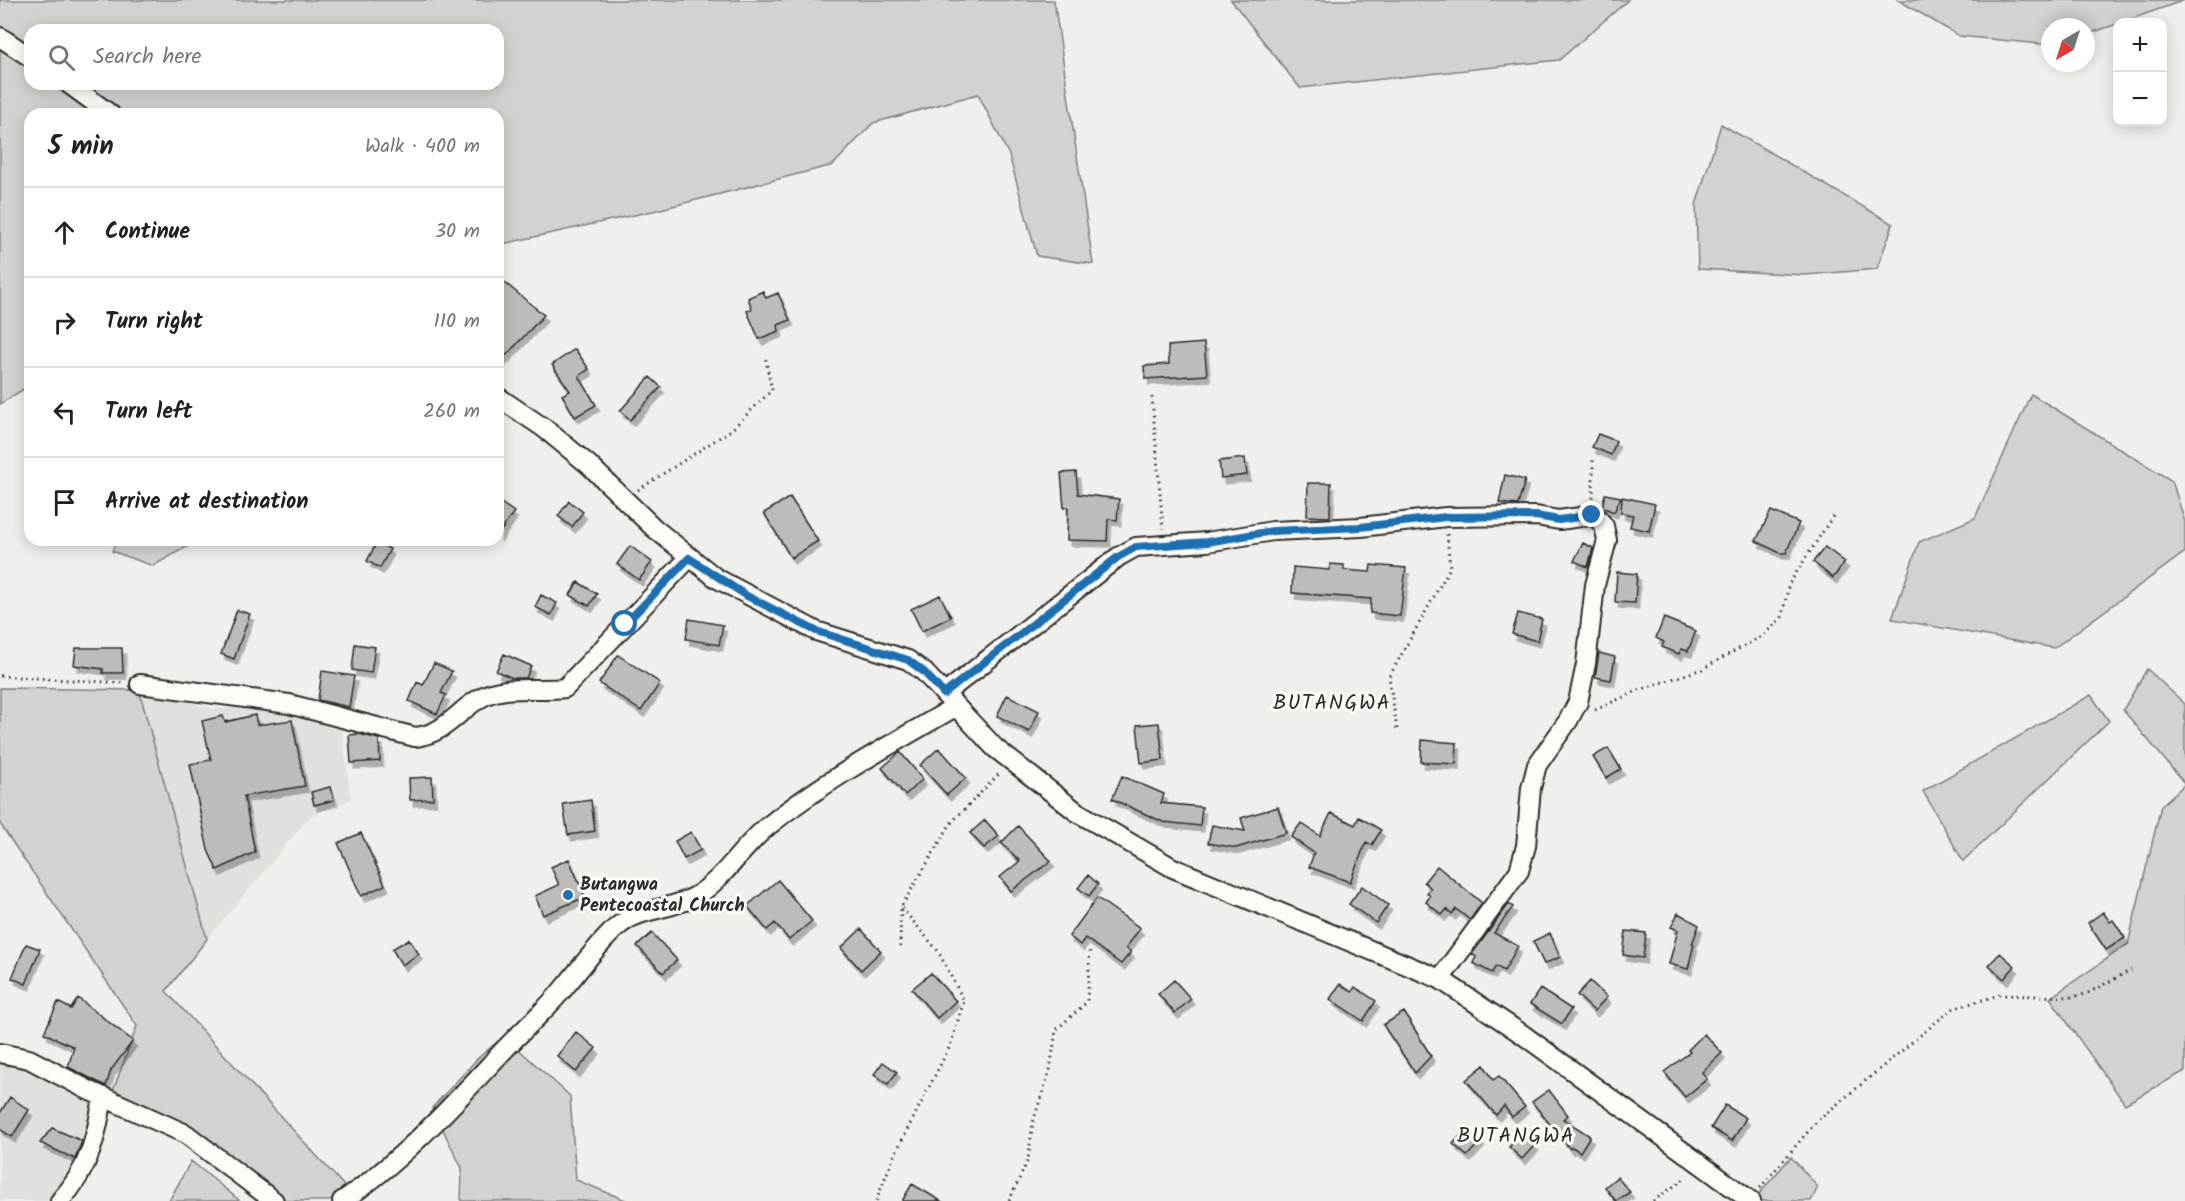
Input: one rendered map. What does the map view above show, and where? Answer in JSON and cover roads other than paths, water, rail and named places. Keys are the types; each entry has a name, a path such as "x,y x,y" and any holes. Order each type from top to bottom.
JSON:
{"street":[{"path":"0,37 24,53"},
{"path":"77,90 102,108"},
{"path":"504,401 544,428 589,465 689,558 747,596 816,631 908,660 924,672 949,700 1012,761 1077,812 1173,868 1440,978 1750,1200"},
{"path":"342,1201 371,1182 433,1123 557,997 600,943 629,917 648,910 673,906 696,895 740,858 766,827 902,736 949,700 1128,550 1164,543 1207,542 1273,531 1360,527 1446,517 1536,516 1559,520 1595,515 1604,526 1607,540 1595,585 1584,674 1578,702 1568,722 1537,765 1531,788 1526,846 1519,871 1440,978"},
{"path":"140,684 289,704 415,737 431,735 484,696 495,692 565,688 689,558"},
{"path":"0,1053 29,1059 103,1097 186,1134 274,1201"},
{"path":"60,1201 77,1182 96,1139 103,1097"}],"place":[{"name":"Butangwa Pentecoastal Church","path":"568,895"}],"district":[{"name":"BUTANGWA","path":"1332,703"},
{"name":"BUTANGWA","path":"1516,1136"}]}
